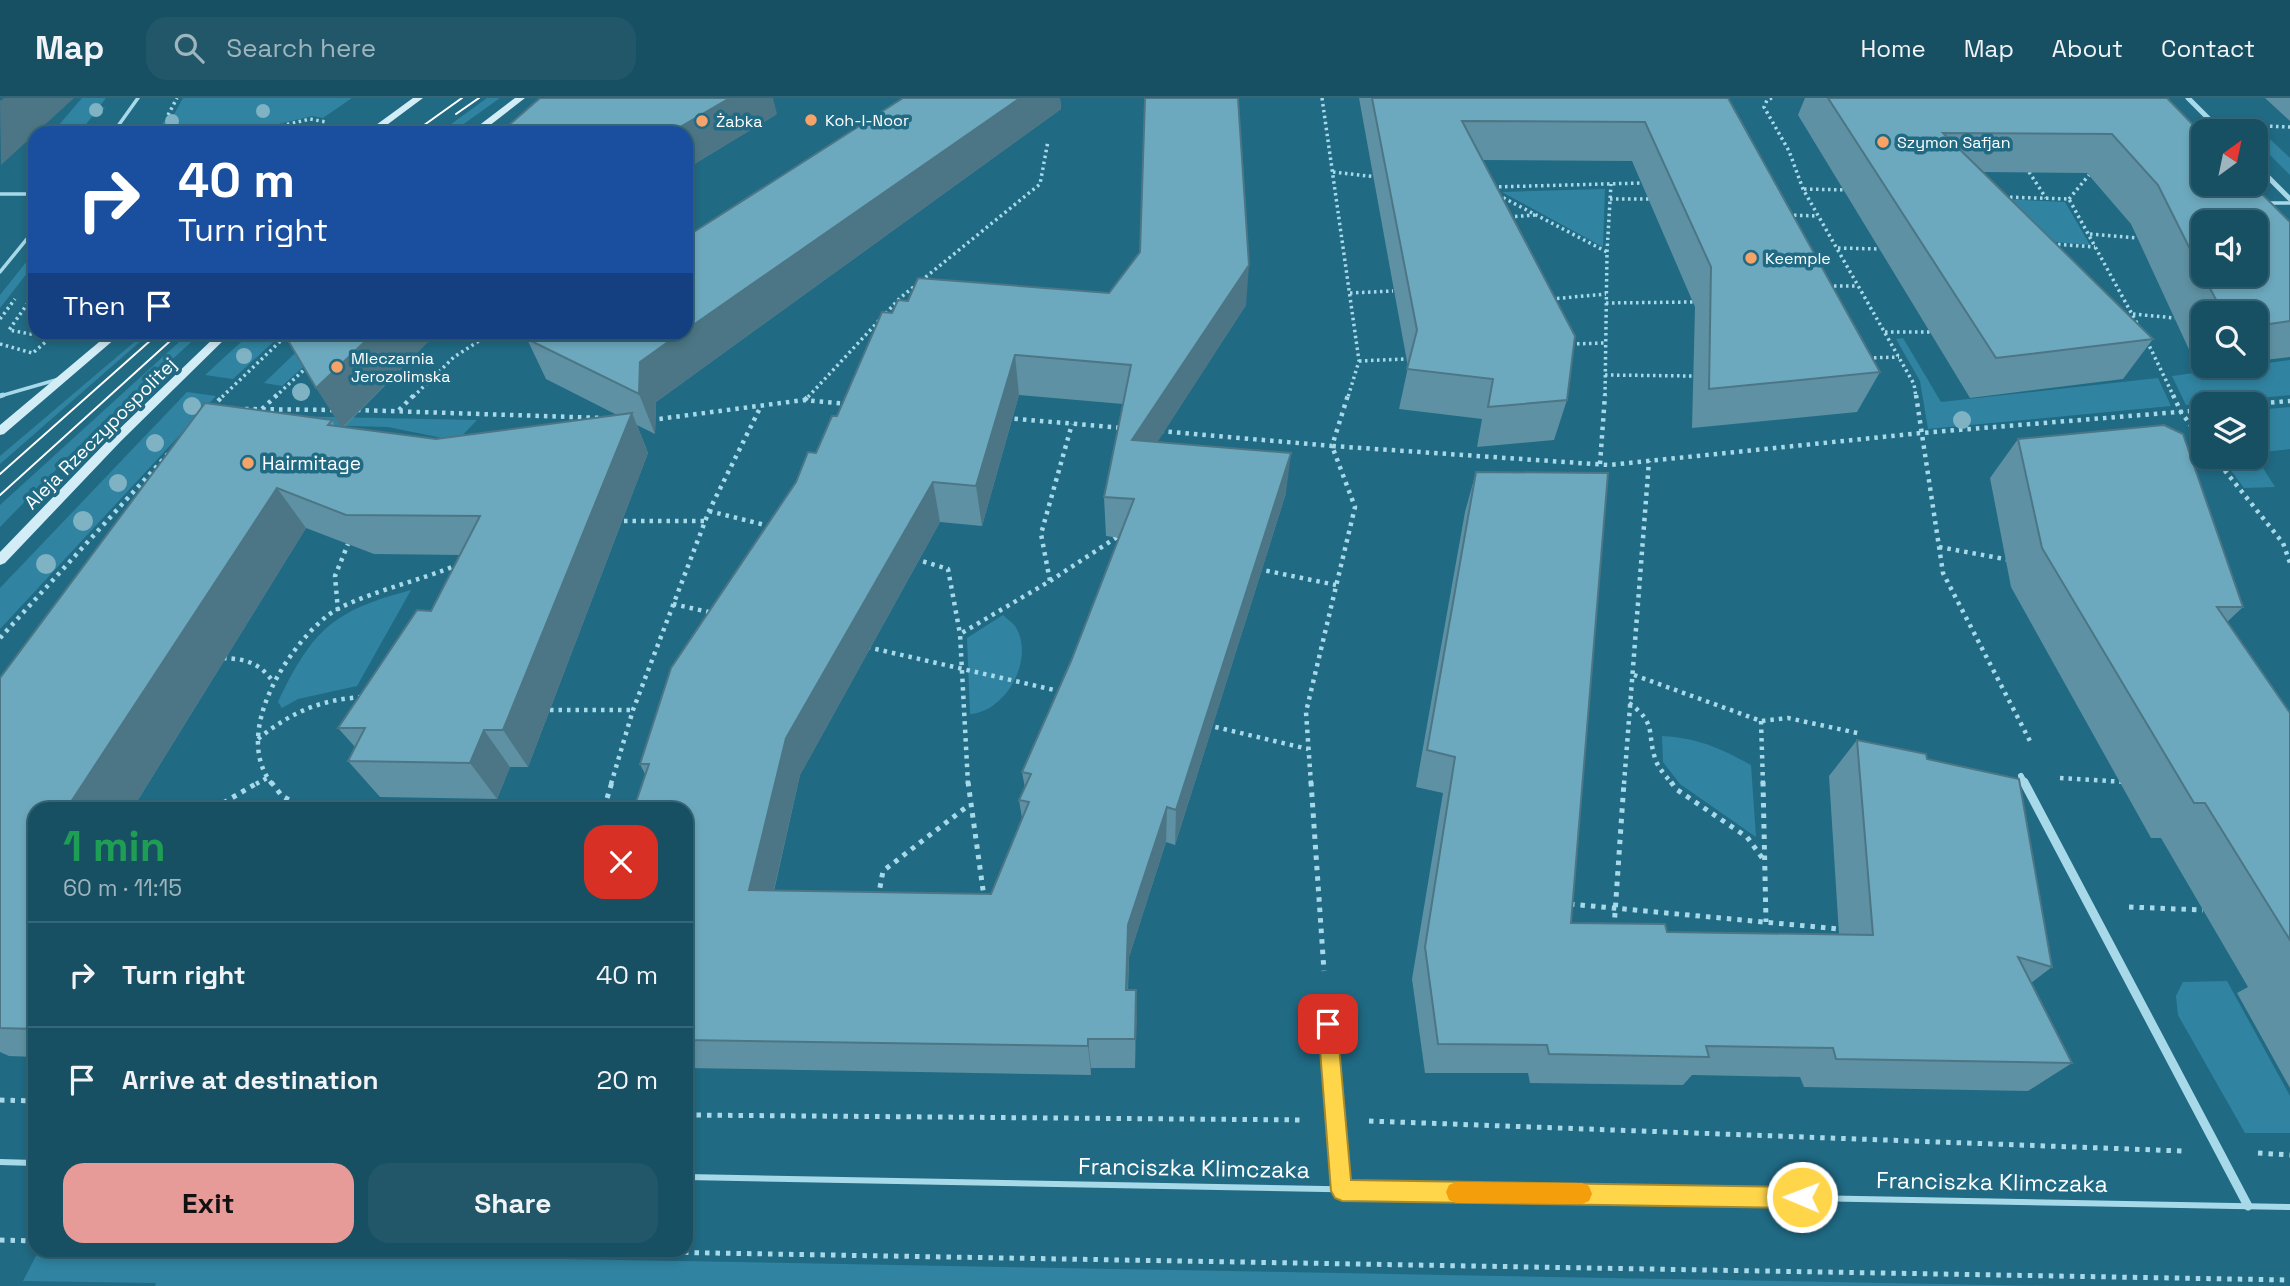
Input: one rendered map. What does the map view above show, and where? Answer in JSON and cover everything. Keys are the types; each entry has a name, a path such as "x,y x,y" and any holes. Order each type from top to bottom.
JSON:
{"street":[{"path":"380,126 419,98"},
{"path":"484,126 522,98"},
{"path":"2188,98 2209,119"},
{"path":"2268,178 2290,201"},
{"path":"0,431 109,340"},
{"name":"Aleja Rzeczypospolitej","path":"0,560 117,438 219,340"},
{"path":"2021,776 2248,1206"}],"lane":[{"path":"118,126 138,98"},
{"path":"0,194 28,194"},
{"path":"2266,203 2290,201"},
{"path":"0,272 28,238"},
{"path":"0,396 65,377"},
{"path":"1326,1000 1342,1191"},
{"path":"0,1162 28,1163"},
{"name":"Franciszka Klimczaka","path":"693,1177 2290,1207"}],"path":[{"path":"1322,98 1359,361 1332,446 1355,508 1306,712 1326,1000"},
{"path":"1772,98 1767,100 1764,107 1789,151 1803,189 1914,384 1943,573 2036,753"},
{"path":"280,126 310,119 326,122"},
{"path":"2268,126 2290,127"},
{"path":"804,400 900,298 1040,184 1048,141"},
{"path":"2029,172 2047,199"},
{"path":"1333,173 1388,178"},
{"path":"2069,199 2089,174"},
{"path":"1607,252 1485,188 1642,183"},
{"path":"1600,464 1611,184"},
{"path":"1803,189 1856,191"},
{"path":"1996,196 2069,199"},
{"path":"1610,199 1649,199"},
{"path":"2069,199 2151,348 2181,412 2191,426"},
{"path":"1497,218 1536,215"},
{"path":"1780,215 1818,216"},
{"path":"2089,234 2137,238"},
{"path":"2042,243 2096,247"},
{"path":"1837,248 1880,249"},
{"path":"1819,286 1858,286"},
{"path":"1350,293 1393,291"},
{"path":"1538,300 1606,293"},
{"path":"1606,303 1693,302"},
{"path":"28,303 9,330 28,334"},
{"path":"2132,313 2175,318"},
{"path":"1885,332 1930,332"},
{"path":"208,412 282,340"},
{"path":"398,410 454,357 481,340"},
{"path":"0,344 32,353"},
{"path":"1559,345 1605,344"},
{"path":"2138,347 2151,348"},
{"path":"1857,359 1899,357"},
{"path":"1359,361 1405,359"},
{"path":"262,410 308,366"},
{"path":"1605,375 1693,376"},
{"path":"639,419 804,400 858,405"},
{"path":"2268,403 2290,401"},
{"path":"606,802 634,710 705,521 761,406"},
{"path":"239,410 343,410"},
{"path":"357,410 612,418"},
{"path":"1154,431 1600,464 1921,433 2191,411"},
{"path":"1006,418 1127,428"},
{"path":"1050,581 1041,534 1072,424"},
{"path":"0,638 169,452"},
{"path":"1614,931 1629,703 1634,676 1641,511 1649,461"},
{"path":"2224,469 2283,543 2290,563"},
{"path":"709,511 778,529"},
{"path":"624,521 705,521"},
{"path":"960,634 1050,581 1117,537"},
{"path":"338,611 333,590 341,556 348,544"},
{"path":"1939,547 2015,561"},
{"path":"912,558 948,569 960,634 969,805 984,900"},
{"path":"293,802 282,796 267,778 257,740 266,696 294,652 328,615 460,563"},
{"path":"1250,567 1336,585"},
{"path":"673,604 713,613"},
{"path":"863,645 960,670 1068,693"},
{"path":"211,657 246,658 263,666 274,683"},
{"path":"1634,676 1760,721 1788,718 1862,734"},
{"path":"257,740 278,722 308,704 334,699 371,698"},
{"path":"1629,703 1640,711 1649,723 1656,762 1676,789 1747,837 1763,859"},
{"path":"550,710 634,710"},
{"path":"1760,721 1766,922"},
{"path":"1202,724 1308,748"},
{"path":"225,802 267,778"},
{"path":"2104,781 2130,782"},
{"path":"876,907 883,871 969,805"},
{"path":"1558,903 1839,929"},
{"path":"2172,908 2203,910"},
{"path":"0,1100 28,1101"},
{"path":"693,1115 1336,1120 2290,1154"},
{"path":"0,1240 28,1241"},
{"path":"693,1253 2290,1280"}],"shaded area":[{"path":"82,98 106,98 99,107 105,107 101,113 95,113 85,126 58,126"},
{"path":"183,98 352,98 323,118 312,116 271,126 162,124 166,119 172,118"},
{"path":"487,98 500,98 461,126 449,126"},
{"path":"2268,137 2290,158 2290,175 2268,153"},
{"path":"1605,189 1603,247 1502,192"},
{"path":"2004,199 2065,202 2090,245 2032,240"},
{"path":"28,260 28,272 0,308 0,295"},
{"path":"1903,338 1941,402 2158,378 2171,406 1928,429 1920,381 1896,339"},
{"path":"137,340 142,340 0,464 0,456"},
{"path":"181,340 193,340 90,435 0,527 0,505"},
{"path":"243,340 275,340 233,379 205,375"},
{"path":"309,340 333,340 282,386 264,383"},
{"path":"2290,360 2290,395 2268,397 2268,392 2191,392 2191,405 2186,405 2172,376 2191,373 2191,378 2268,378 2268,363"},
{"path":"187,392 216,396 0,629 0,588"},
{"path":"2290,407 2290,449 2268,452 2268,409"},
{"path":"283,416 477,420 457,441 388,427 277,424"},
{"path":"2230,469 2264,469 2275,487 2244,488"},
{"path":"411,590 357,686 298,699 282,708 278,702 291,677 315,640 328,627 362,606"},
{"path":"1003,615 1015,626 1021,639 1019,667 1006,694 983,711 970,714 967,638"},
{"path":"1662,736 1708,745 1751,765 1756,837 1680,784 1663,762"},
{"path":"2227,981 2290,1096 2290,1133 2245,1133 2178,1015 2176,996 2183,982"},
{"path":"35,1257 454,1257 2054,1286 155,1286 156,1283 23,1281"}],"building":[{"path":"540,98 730,98 682,126 508,126"},
{"path":"903,98 1020,98 693,325 693,233"},
{"path":"1145,98 1238,98 1249,265 1132,440 1291,453 1176,810 1167,807 1128,925 1126,990 1136,990 1135,1039 1088,1039 1088,1046 693,1040 693,802 636,802 649,764 640,764 671,668 796,482 808,452 816,453 832,416 837,416 882,312 892,313 898,300 908,301 918,278 1109,293 1140,252","holes":["1015,355 1131,365 1104,497 1134,499 1071,661 1022,772 1031,774 1019,800 1029,802 991,894 749,890 786,738 933,482 976,486"]},
{"path":"1372,98 1728,98 1880,372 1709,389 1711,267 1645,122 1462,121 1575,336 1567,400 1488,407 1493,379 1407,369 1417,330"},
{"path":"1828,98 2167,98 2191,123 2191,196 2264,196 2290,222 2290,321 2268,324 2268,301 2217,301 2209,287 2268,287 2268,210 2191,210 2191,251 2158,185 2112,134 1943,133 2153,339 1996,358"},
{"path":"288,340 367,340 316,388"},
{"path":"529,340 671,340 640,362 639,394"},
{"path":"205,403 332,420 328,425 436,439 632,413 503,730 484,730 470,763 348,761 365,728 338,728 417,610 431,611 480,516 346,515 277,488 71,802 28,802 28,1029 0,1028 0,678"},
{"path":"2164,425 2183,434 2191,457 2191,469 2195,469 2243,607 2217,607 2290,713 2290,940 2205,803 2194,803 2042,548 2018,439"},
{"path":"1476,472 1608,473 1571,923 1665,924 1667,932 1873,935 1857,740 1926,754 1927,759 2019,779 2052,967 2018,957 2072,1063 1836,1059 1833,1048 1706,1046 1709,1057 1549,1054 1547,1045 1438,1044 1425,947 1455,757 1427,750"}],"tram line":[{"path":"423,126 462,98"},
{"path":"456,114 479,98"},
{"path":"0,474 151,340"},
{"path":"0,495 171,340"}],"slow traffic":[{"path":"1456,1192 1582,1194"}],"place":[{"name":"Koh-I-Noor","path":"811,120"},
{"name":"Żabka","path":"702,121"},
{"name":"Szymon Safjan","path":"1883,142"},
{"name":"Keemple","path":"1751,258"},
{"name":"Mleczarnia Jerozolimska","path":"337,367"},
{"name":"Hairmitage","path":"248,463"}],"route":[{"path":"1328,1024 1342,1191 1802,1197"}]}
